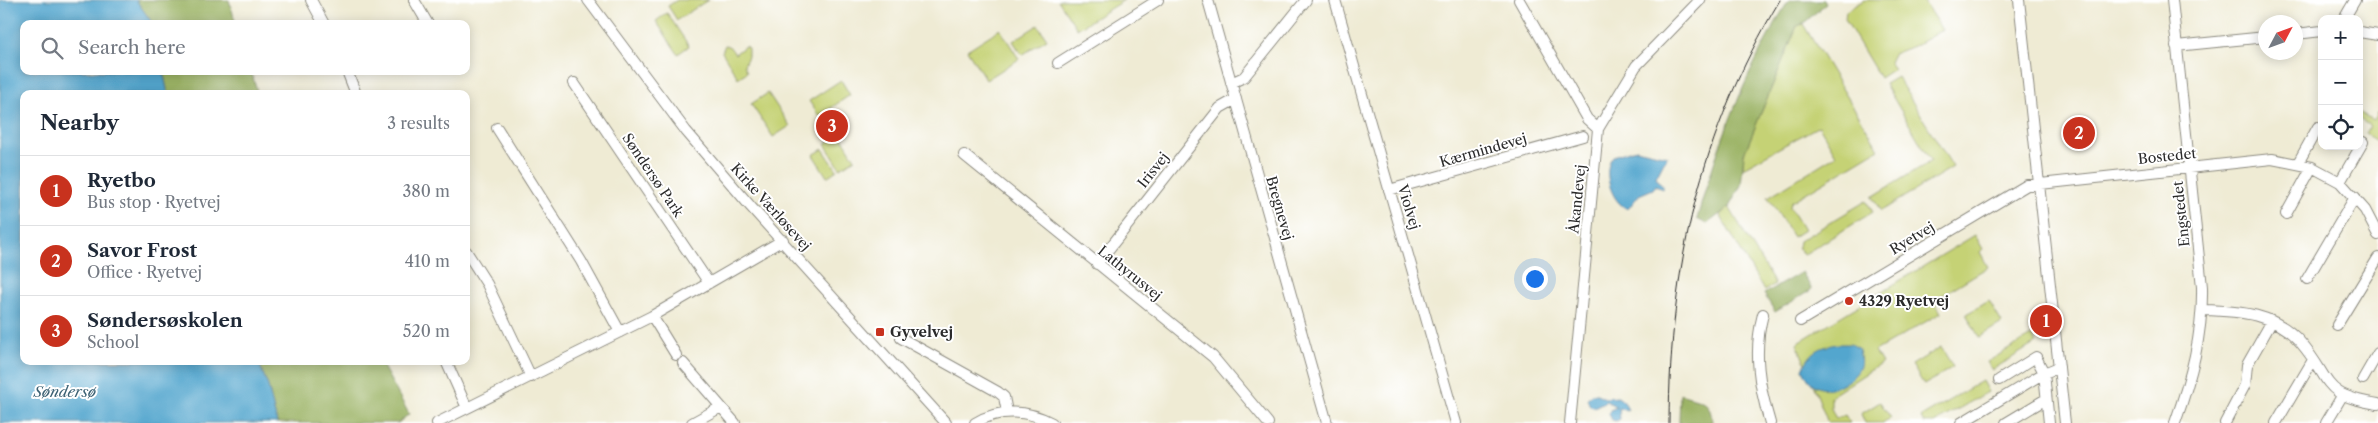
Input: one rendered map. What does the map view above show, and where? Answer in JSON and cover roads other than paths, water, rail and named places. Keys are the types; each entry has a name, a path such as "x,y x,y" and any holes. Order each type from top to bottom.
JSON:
{"street":[{"path":"311,0 322,20"},
{"path":"414,0 426,20"},
{"name":"Kirke Værløsevej","path":"588,0 686,131 946,423"},
{"path":"1058,63 1158,0"},
{"name":"Bregnevej","path":"1208,0 1327,423"},
{"path":"1231,83 1244,77 1306,0"},
{"name":"Violvej","path":"1335,0 1456,423"},
{"path":"1520,0 1587,119 1598,129 1636,66 1693,2"},
{"path":"2019,0 2065,423"},
{"name":"Engstedet","path":"2172,0 2203,310 2197,354 2176,423"},
{"path":"2346,15 2355,0"},
{"path":"2303,33 2318,31"},
{"path":"2363,33 2378,36"},
{"path":"2176,46 2258,38"},
{"path":"349,75 354,90"},
{"name":"Søndersø Park","path":"574,83 709,283"},
{"name":"Irisvej","path":"1097,264 1220,108 1236,99"},
{"path":"2298,163 2318,127"},
{"path":"497,128 581,261 620,332"},
{"name":"Åkandevej","path":"1570,423 1598,129"},
{"name":"Kærmindevej","path":"1389,190 1583,136"},
{"path":"2340,182 2358,150"},
{"name":"Lathyrusvej","path":"964,155 1212,357 1268,423"},
{"name":"Bostedet","path":"2040,184 2272,159 2312,167 2340,182 2376,223 2378,235"},
{"path":"2286,214 2312,167"},
{"name":"Ryetvej","path":"1800,321 2027,186 2040,184"},
{"path":"2307,279 2355,197"},
{"path":"437,423 652,316 783,240"},
{"path":"470,256 487,284 531,377"},
{"path":"2338,325 2378,258"},
{"path":"2203,310 2242,311 2272,321 2288,331 2301,343 2331,387 2342,396 2378,404"},
{"path":"1762,314 1757,349 1757,374 1770,423"},
{"path":"652,316 680,359 735,423"},
{"path":"2224,423 2245,385 2247,365 2272,321"},
{"path":"900,338 998,392 1004,397 1007,412"},
{"path":"2363,378 2378,353"},
{"path":"1999,380 2036,357 2044,373 2049,423"},
{"path":"2276,423 2313,360"},
{"path":"448,365 467,408"},
{"path":"1961,423 2044,373 2059,368"},
{"path":"2326,423 2342,396"},
{"path":"2008,422 2046,399"},
{"path":"692,423 721,407"},
{"path":"975,423 991,415 1007,412 1028,413 1052,423"}],"water":[{"name":"Søndersø","path":"0,0 136,0 150,20 20,20 20,75 164,75 167,90 20,90 20,365 260,365 268,386 277,423 0,423"},
{"path":"1636,149 1667,156 1656,177 1663,187 1662,189 1656,185 1653,189 1639,195 1628,209 1622,206 1613,193 1608,177 1608,169 1613,156"},
{"path":"1837,344 1850,344 1859,349 1861,361 1859,369 1852,378 1841,385 1829,388 1815,386 1804,372 1803,369 1806,363 1816,351"},
{"path":"1591,394 1597,394 1605,398 1618,397 1624,402 1628,410 1619,408 1620,419 1612,420 1609,414 1610,410 1617,407 1606,401 1594,407 1590,406 1587,399"}],"tram line":[{"path":"1669,423 1675,310 1683,256 1694,204 1710,152 1729,101 1752,51 1780,0"}],"place":[{"name":"Søndersøskolen","path":"832,126"},
{"name":"Savor Frost","path":"2079,133"},
{"name":"4329 Ryetvej","path":"1849,301"},
{"name":"Ryetbo","path":"2046,321"},
{"name":"Gyvelvej","path":"880,332"}]}
